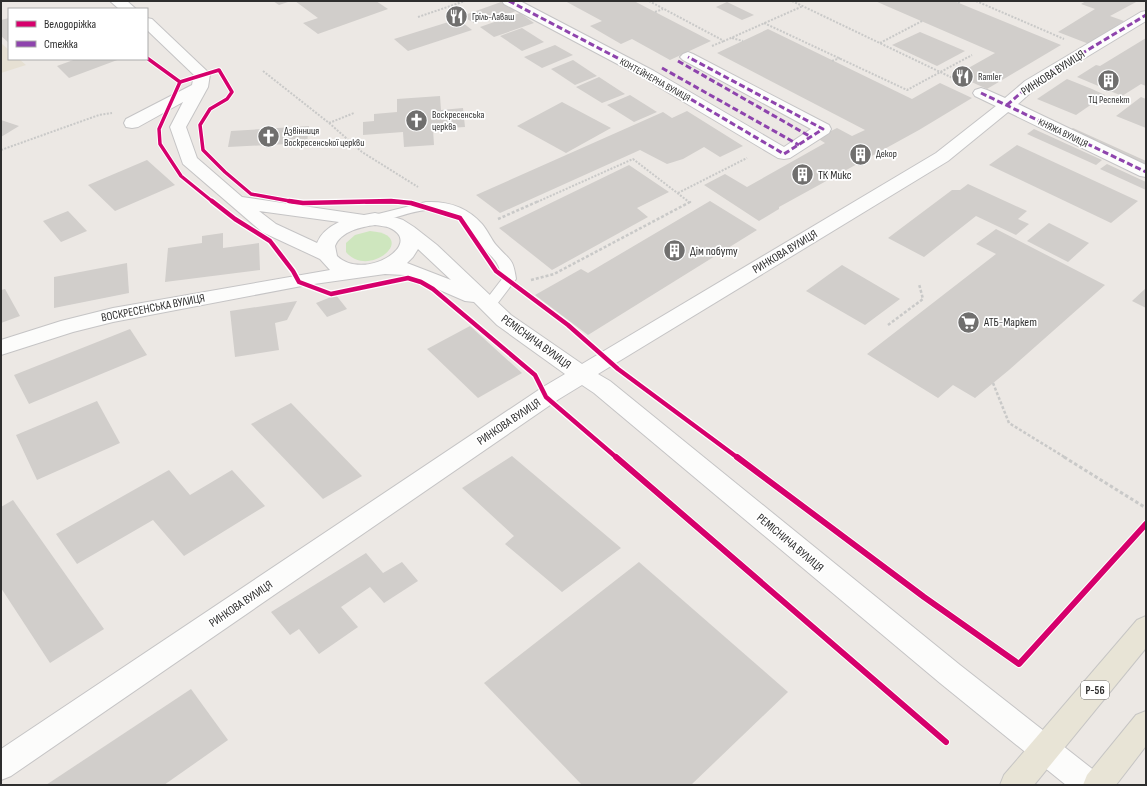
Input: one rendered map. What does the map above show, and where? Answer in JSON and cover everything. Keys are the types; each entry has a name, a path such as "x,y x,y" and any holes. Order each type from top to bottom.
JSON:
{"main road":[{"name":"Р-56","path":"1015,785 1146,628"},
{"path":"1098,785 1146,724"}],"street":[{"path":"117,1 128,8"},
{"name":"КОНТЕЙНЕРНА ВУЛИЦЯ","path":"508,1 648,74 784,154 805,141"},
{"name":"РИНКОВА ВУЛИЦЯ","path":"1,766 581,374 942,157 1031,84 1146,15"},
{"path":"132,123 200,87 202,74 148,23"},
{"path":"683,59 823,130 805,141"},
{"name":"КОНТЕЙНЕРНА ВУЛИЦЯ","path":"662,68 805,141"},
{"name":"РЕМІСНИЧА ВУЛИЦЯ","path":"200,87 178,127 189,160 269,228 330,259 340,267 361,272 385,268 408,269 436,280 489,305"},
{"name":"КНЯЖА ВУЛИЦЯ","path":"981,92 1146,172"},
{"name":"РЕМІСНИЧА ВУЛИЦЯ","path":"237,202 368,220 388,221 399,225 430,249 504,320 560,362 602,387 950,674 982,698 1044,750 1089,785"},
{"path":"330,259 326,246 329,238 337,230 348,224 368,220"},
{"name":"РЕМІСНИЧА ВУЛИЦЯ","path":"385,268 397,262 408,251 411,239 406,231"},
{"name":"ВОСКРЕСЕНСЬКА ВУЛИЦЯ","path":"307,280 330,259"},
{"name":"ВОСКРЕСЕНСЬКА ВУЛИЦЯ","path":"1,348 68,326 113,315 307,280 361,272"}],"lane":[{"path":"368,220 425,206 441,204 459,210 474,221 492,249 503,260 508,272 509,280 489,305"}],"path":[{"path":"418,18 465,1"},
{"path":"649,1 724,41 803,6"},
{"path":"793,1 981,92"},
{"path":"958,3 962,1"},
{"path":"976,1 1089,50"},
{"path":"655,12 663,9"},
{"path":"880,43 922,21"},
{"path":"764,23 907,90 972,55"},
{"path":"732,38 743,41"},
{"path":"832,61 840,58"},
{"path":"263,71 329,123 362,152 421,189"},
{"path":"1,150 98,115 110,113 120,114 132,123"},
{"path":"329,123 354,113"},
{"path":"678,193 771,146"},
{"path":"493,220 633,159 690,202 554,274 531,280 521,288 509,280"},
{"path":"888,325 923,299 919,284"},
{"path":"992,383 1009,424 1146,508"}],"shaded area":[{"path":"1,43 8,49 8,60 20,60 26,65 1,73"}],"green space":[{"path":"370,231 385,234 391,240 391,247 386,254 377,259 367,261 356,259 346,252 346,243 355,235"}],"building":[{"path":"273,1 291,1 279,5"},
{"path":"295,1 376,1 388,9 318,34 303,23 318,18"},
{"path":"565,1 634,1 711,41 670,60 632,39 621,44 590,26 602,21"},
{"path":"875,1 954,1 1061,45 987,89 956,75 995,53"},
{"path":"1086,1 1138,1 1110,16 1124,21 1089,44 1058,32 1095,9 1081,4"},
{"path":"501,2 516,11 498,18 494,16 474,23 462,16"},
{"path":"727,2 754,15 742,20 716,7"},
{"path":"520,13 534,23 494,37 480,27"},
{"path":"8,18 8,42 1,36 1,20"},
{"path":"458,19 472,30 408,51 394,39"},
{"path":"522,28 544,42 522,51 500,36"},
{"path":"768,29 912,99 940,83 972,98 919,130 779,207 779,209 759,221 704,185 725,174 747,187 825,143 817,138 837,128 852,136 865,130 717,53"},
{"path":"920,32 965,51 937,66 892,45"},
{"path":"1146,38 1146,86 1141,84 1122,96 1077,77 1096,65 1100,66"},
{"path":"555,45 573,55 542,68 524,57"},
{"path":"73,60 117,60 69,78 57,66"},
{"path":"573,60 597,76 575,85 551,69"},
{"path":"599,77 625,94 602,103 576,87"},
{"path":"1067,79 1105,95 1076,115 1037,99"},
{"path":"630,95 657,112 634,122 607,105"},
{"name":"Воскресенська церква","path":"440,96 441,110 463,108 465,127 433,129 434,145 404,147 403,132 363,135 363,122 374,121 374,114 397,112 397,99"},
{"path":"1141,97 1146,99 1146,128 1116,116"},
{"path":"562,102 611,128 566,153 517,126"},
{"path":"687,111 743,146 720,157 704,147 683,159 667,164 640,150 500,213 476,195 663,112 672,118"},
{"path":"1,120 19,126 1,137"},
{"name":"Дзвінниця Воскресенської церкви","path":"309,126 307,143 228,147 231,131"},
{"path":"1073,128 1146,161 1146,168 1067,132"},
{"path":"1034,129 1102,160 1096,165 1027,134"},
{"path":"1017,145 1138,201 1111,223 989,165"},
{"path":"147,160 175,185 115,211 88,185"},
{"path":"1107,164 1146,182 1146,190 1100,169"},
{"path":"629,165 669,192 637,208 648,217 552,270 499,228"},
{"path":"968,184 1027,211 1018,219 1029,224 1016,235 976,216 924,257 888,238 952,190 960,190"},
{"name":"Дім побуту","path":"710,201 757,230 588,335 535,295 581,269 588,273"},
{"path":"68,211 87,231 61,242 43,221"},
{"path":"1049,223 1089,243 1068,262 1027,241"},
{"path":"996,229 1105,285 975,398 953,385 938,398 867,354 996,254 976,244"},
{"path":"223,233 223,248 259,243 260,270 165,282 168,248 202,243 202,236"},
{"path":"127,263 129,293 54,308 54,277"},
{"path":"842,265 900,299 865,325 806,291"},
{"path":"1146,288 1146,308 1132,301"},
{"path":"5,289 20,316 1,323 1,290"},
{"path":"336,295 347,309 327,317 316,303"},
{"path":"297,301 287,320 275,323 279,350 235,357 230,311"},
{"path":"470,326 522,373 478,398 427,349"},
{"path":"130,329 147,355 29,404 14,375"},
{"path":"97,401 120,443 37,480 16,435"},
{"path":"291,403 362,476 323,499 251,424"},
{"path":"512,456 621,548 562,592 505,544 514,536 462,488"},
{"path":"169,470 190,495 232,470 265,506 184,556 153,520 77,564 56,534"},
{"path":"13,500 104,629 50,663 1,588 1,507"},
{"path":"366,553 383,573 402,562 418,581 384,603 370,587 341,607 358,627 319,654 299,629 290,635 271,612"},
{"path":"639,562 788,692 691,785 582,785 484,683"},
{"path":"191,689 228,740 164,785 46,785"}],"marked path":[{"path":"509,1 648,74 784,154 823,129 688,57"},
{"path":"1007,105 1031,84 1146,15"},
{"path":"678,61 811,137"},
{"path":"662,68 799,145"},
{"path":"981,93 1146,172"}],"cycle path":[{"path":"148,59 180,82 159,129 160,144 181,176 235,219 270,241 293,271 299,282 331,294 408,278 421,282 433,289 535,375 546,397 946,742"},
{"path":"180,82 219,70 232,92 227,99 210,109 200,125 203,150 225,172 251,194 303,203 391,201 411,203 460,218 496,271 568,325 618,369 924,597 1019,664 1146,524"}],"place":[{"name":"Гріль-Лаваш","path":"457,17"},
{"name":"Ramler","path":"963,77"},
{"name":"ТЦ Респект","path":"1109,80"},
{"name":"Воскресенська церква","path":"417,121"},
{"name":"Дзвінниця Воскресенської церкви","path":"269,137"},
{"name":"Декор","path":"860,154"},
{"name":"ТК Микс","path":"803,175"},
{"name":"Дім побуту","path":"674,251"},
{"name":"АТБ-Маркет","path":"968,322"}]}
